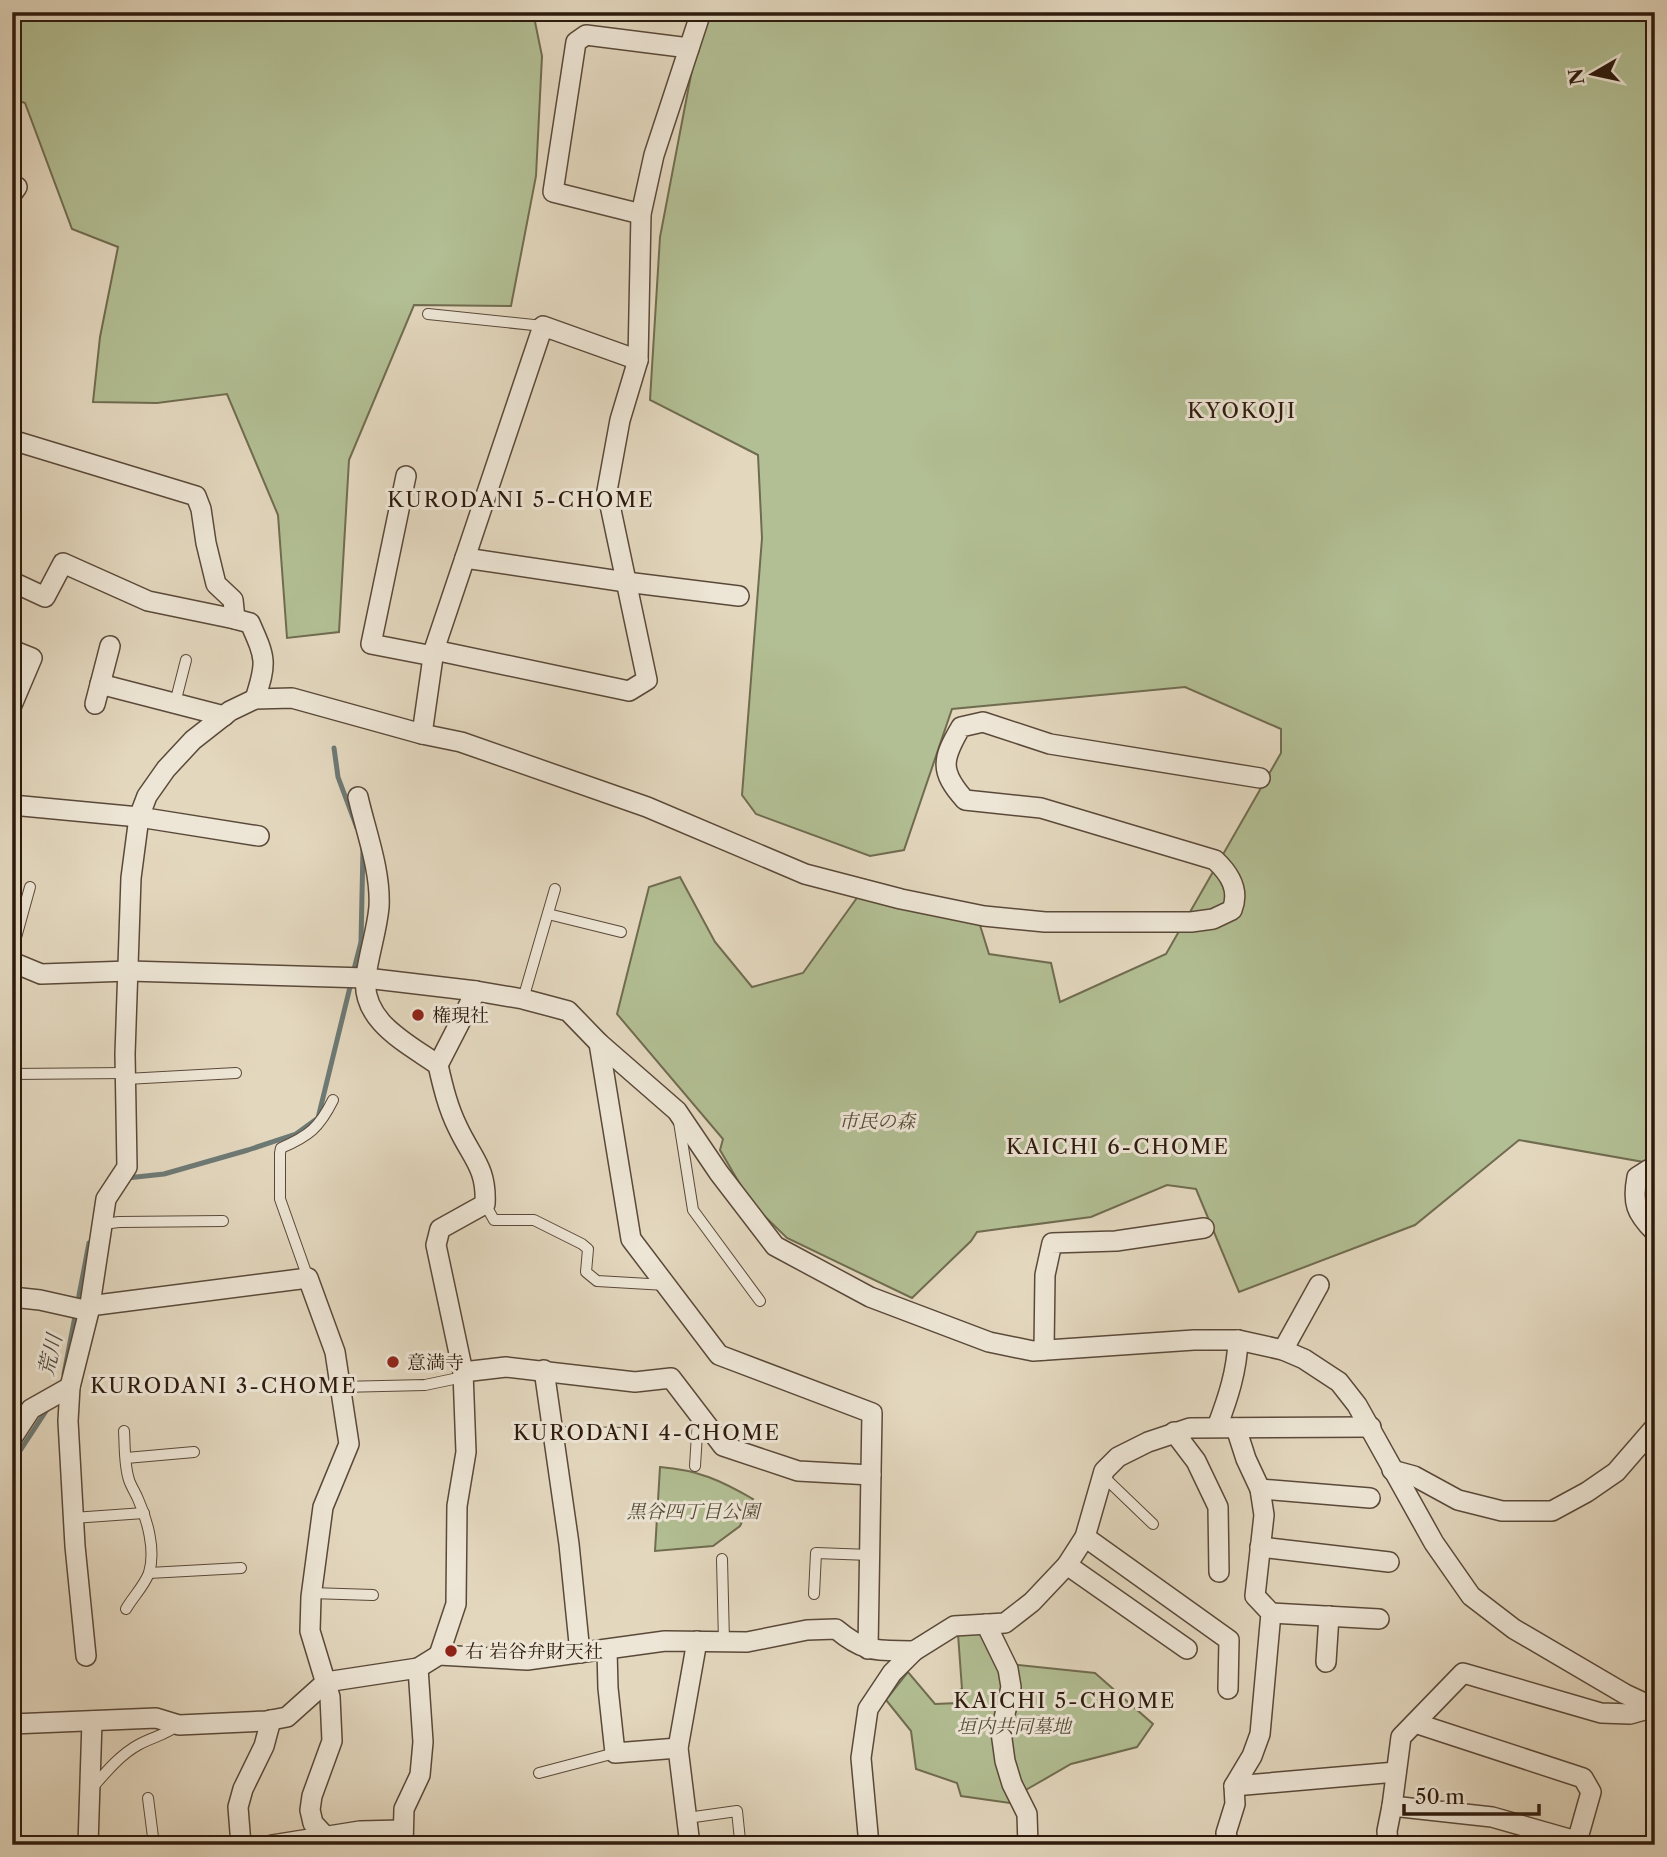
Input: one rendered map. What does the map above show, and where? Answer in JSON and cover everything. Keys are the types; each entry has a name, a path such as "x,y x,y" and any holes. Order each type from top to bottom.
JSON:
{"street":[{"path":"406,475 371,644 434,653 629,691 647,680 607,491 620,420 638,360 642,214 654,155 701,12"},
{"path":"642,214 553,192 576,42 586,35 689,48"},
{"path":"422,734 434,653 543,326 638,360"},
{"path":"12,440 196,496 216,584 233,600 234,619"},
{"path":"465,558 739,596"},
{"path":"12,586 17,584 45,597 63,563 148,601 250,623 260,644 265,668 255,699"},
{"path":"95,704 110,646"},
{"path":"12,650 32,658 12,705"},
{"path":"100,684 224,716"},
{"path":"86,1656 65,1390 103,1224 106,1199 127,1167 126,1076 131,878 139,817 147,796 166,769 193,740 224,716 255,699 292,698 422,734 461,741 647,807 805,874 901,899 984,916 1045,922 1168,923 1213,919 1232,911 1236,899 1235,889 1226,870 1215,860 1041,808 965,800 953,787 945,770 949,746 961,727 983,723 1050,744 1260,778"},
{"path":"358,797 377,878 379,907 355,977 383,1027 439,1065"},
{"path":"12,805 139,817 259,836"},
{"path":"12,962 41,974 129,971 355,977 476,991 523,999 568,1011 599,1043 677,1111 719,1173 775,1246 870,1297 989,1342 1033,1351 1194,1340 1238,1340 1283,1350 1304,1359 1339,1382 1357,1405 1434,1543 1471,1596 1514,1629 1625,1694 1655,1707"},
{"path":"439,1655 456,1604 457,1506 466,1452 463,1375 436,1245 440,1229 485,1204 483,1172 457,1127 445,1095 439,1065 476,991"},
{"path":"599,1043 631,1240 719,1355 872,1413 868,1649"},
{"path":"1655,1169 1637,1177 1634,1192 1636,1206 1642,1218 1655,1232"},
{"path":"1044,1350 1045,1275 1052,1242 1116,1241 1203,1228"},
{"path":"12,1297 82,1308 308,1278 335,1352 349,1444 323,1507 311,1593 310,1631 330,1697 332,1741 312,1796 310,1810 313,1823 325,1836"},
{"path":"1283,1350 1320,1285"},
{"path":"1238,1340 1238,1358 1227,1428 1260,1489 1264,1515 1255,1596 1271,1614 1379,1619"},
{"path":"463,1375 506,1367 635,1382 671,1378 723,1446 798,1471 872,1475"},
{"path":"544,1370 580,1654"},
{"path":"12,1438 31,1409 65,1390"},
{"path":"869,1845 861,1758 868,1709 892,1673 914,1651 954,1626 1005,1623 1032,1602 1067,1566 1085,1537 1104,1471 1118,1457 1174,1432 1190,1428 1371,1427"},
{"path":"1392,1470 1414,1476 1458,1500 1502,1511 1552,1511 1616,1472 1655,1427"},
{"path":"1174,1432 1196,1461 1218,1507 1219,1572"},
{"path":"1260,1489 1370,1498"},
{"path":"1085,1537 1229,1640 1228,1689"},
{"path":"1260,1547 1389,1562"},
{"path":"1067,1566 1187,1648"},
{"path":"1228,1845 1226,1833 1235,1804 1234,1786 1252,1756 1260,1734 1271,1614"},
{"path":"1326,1662 1329,1616"},
{"path":"986,1624 1008,1669 1011,1687 1001,1732 1012,1784 1027,1814 1028,1845"},
{"path":"12,1724 156,1717 179,1725 271,1720 287,1717 326,1682 418,1668 439,1655 527,1660 665,1641 747,1642 807,1630 836,1629 854,1644 868,1649 914,1651"},
{"path":"690,1845 678,1748 697,1641"},
{"path":"607,1650 615,1753 678,1748"},
{"path":"272,1845 360,1831 402,1837 404,1809 420,1774 423,1742 418,1668"},
{"path":"1388,1844 1387,1831 1401,1737 1463,1673 1601,1713 1630,1714 1655,1707"},
{"path":"241,1845 238,1807 243,1789 264,1746 271,1720"},
{"path":"88,1845 92,1721"},
{"path":"1392,1806 1492,1817 1576,1843 1591,1792 1583,1778 1415,1723"},
{"path":"1234,1786 1396,1772"}],"lane":[{"path":"428,314 543,326"},
{"path":"175,703 186,660"},
{"path":"12,952 30,887"},
{"path":"523,999 555,889"},
{"path":"548,914 621,932"},
{"path":"12,1074 126,1076 236,1073"},
{"path":"308,1278 280,1199 279,1153 281,1148 315,1129 333,1100"},
{"path":"677,1111 693,1210 760,1301"},
{"path":"485,1204 494,1220 534,1220 582,1244 588,1249 586,1272 597,1281 666,1286"},
{"path":"103,1224 223,1221"},
{"path":"340,1387 425,1385 463,1375"},
{"path":"695,1466 698,1413"},
{"path":"124,1431 129,1483 144,1513 150,1543 149,1573 126,1609"},
{"path":"553,1434 628,1433"},
{"path":"126,1458 194,1452"},
{"path":"1103,1476 1153,1524"},
{"path":"73,1518 144,1513"},
{"path":"814,1594 816,1553 870,1555"},
{"path":"722,1559 724,1642"},
{"path":"149,1573 241,1568"},
{"path":"311,1593 373,1595"},
{"path":"90,1792 118,1759 138,1745 179,1725"},
{"path":"539,1773 615,1753"},
{"path":"148,1798 154,1845"},
{"path":"687,1818 737,1811 740,1840"}],"green space":[{"path":"12,12 533,12 542,56 536,176 511,306 414,305 349,460 339,632 287,638 278,515 227,394 157,403 93,402 100,337 118,247 72,229 25,103 12,98"},
{"name":"市民の森","path":"703,12 1655,12 1655,1164 1519,1140 1415,1225 1239,1292 1196,1189 1167,1185 1091,1217 977,1232 912,1298 787,1238 751,1203 720,1150 723,1139 617,1014 649,887 680,877 715,942 752,987 803,973 859,895 979,922 989,954 1051,963 1060,1002 1166,954 1281,753 1281,729 1185,687 952,709 904,850 870,856 756,814 742,795 762,538 758,455 650,400 660,237"},
{"name":"黒谷四丁目公園","path":"660,1467 708,1477 753,1499 740,1526 713,1546 655,1551"},
{"name":"垣内共同墓地","path":"983,1632 999,1663 1095,1673 1153,1724 1137,1747 1071,1764 1024,1791 1024,1797 1010,1803 961,1796 957,1783 916,1769 911,1731 886,1700 908,1672 935,1704 958,1703 957,1691 962,1689 958,1634"}],"waterway":[{"path":"334,748 338,777 357,828"},
{"path":"353,973 361,942 363,848"},
{"path":"127,1178 164,1174 248,1150 296,1134 318,1118 351,983"},
{"name":"荒川","path":"64,1374 89,1243"},
{"name":"荒川","path":"12,1463 48,1408"}],"place":[{"name":"権現社","path":"418,1015"},
{"name":"意満寺","path":"393,1362"},
{"name":"右 岩谷弁財天社","path":"451,1651"}],"district":[{"name":"KYOKOJI","path":"1242,410"},
{"name":"KURODANI 5-CHOME","path":"521,499"},
{"name":"KAICHI 6-CHOME","path":"1118,1146"},
{"name":"KURODANI 3-CHOME","path":"224,1385"},
{"name":"KURODANI 4-CHOME","path":"647,1432"},
{"name":"KAICHI 5-CHOME","path":"1065,1700"}]}
